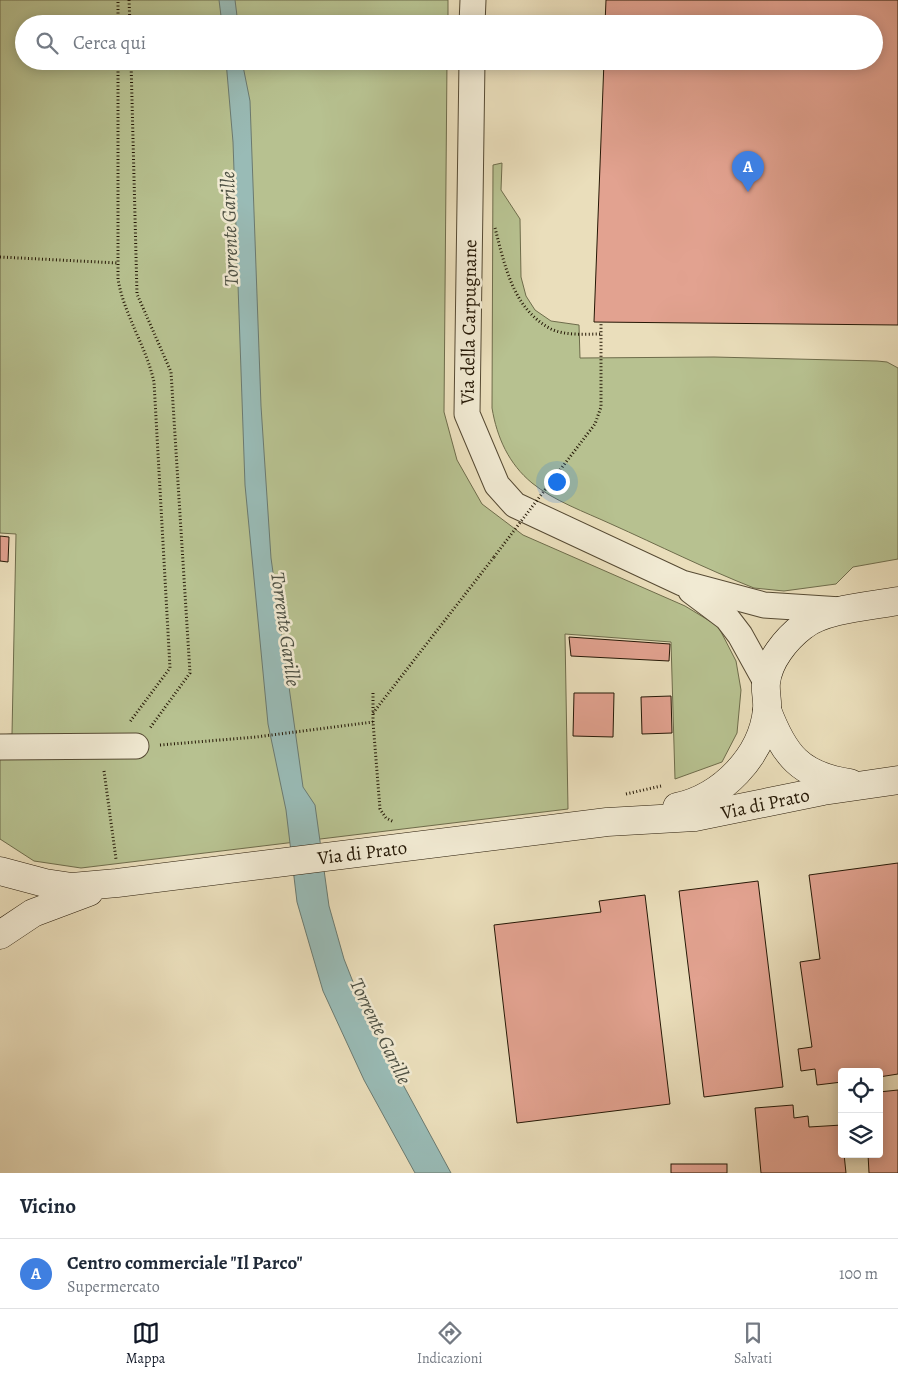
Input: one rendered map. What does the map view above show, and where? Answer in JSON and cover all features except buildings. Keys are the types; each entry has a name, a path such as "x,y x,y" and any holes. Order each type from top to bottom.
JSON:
{"main road":[{"name":"Via di Prato","path":"862,785 837,781 814,774 792,758 777,738 767,710 766,682 781,648 804,625 841,610 898,601"},
{"name":"Via di Prato","path":"607,822 688,804 707,797 730,780 755,750 767,710"},
{"name":"Via di Prato","path":"0,872 45,883 72,887 116,872 229,869 403,834 695,817 862,785 898,780"},
{"name":"Via di Prato","path":"0,935 14,924 116,872"}],"street":[{"path":"472,15 473,0"},
{"name":"Via della Carpugnane","path":"472,70 467,414 497,486 516,505 682,583 764,605 841,610"},
{"name":"Via della Carpugnane","path":"682,583 727,618 740,635 766,682"},
{"path":"0,746 106,748 136,746"}],"path":[{"path":"118,0 118,15"},
{"path":"129,0 130,15"},
{"path":"116,872 106,748 170,668 154,382 150,364 122,300 118,263 118,70"},
{"path":"131,70 137,294 171,372 190,673 136,746"},
{"path":"494,223 507,273 516,294 531,315 552,329 575,334 601,334"},
{"path":"0,257 118,263"},
{"path":"373,714 595,424 601,408 601,324"},
{"path":"373,693 373,722 380,809 386,818 394,822 403,834"},
{"path":"136,746 256,737 373,722"},
{"path":"620,796 663,786"}],"green space":[{"path":"0,0 448,0 448,15 15,15 15,70 447,70 444,412 457,460 482,504 523,535 685,606 718,626 736,661 741,690 737,733 722,762 675,779 671,642 565,634 568,809 81,868 34,861 0,839 0,735 12,734 16,534 0,533"},
{"path":"502,163 501,190 520,219 521,277 526,296 535,310 551,321 579,325 580,358 714,357 877,361 887,362 898,368 898,559 853,567 836,584 784,591 754,588 570,506 550,495 524,476 505,450 497,430 492,408 493,165"}],"water":[{"path":"219,0 235,0 237,15 221,15"},
{"path":"227,70 244,70 250,101 261,406 271,558 303,787 315,805 329,906 344,959 368,1020 451,1173 415,1173 364,1080 323,991 297,902 286,810 268,724 245,485 233,142"}],"place":[{"name":"Centro commerciale \"Il Parco\"","path":"748,192"}],"water label":[{"name":"Torrente Garille","path":"229,229"},
{"name":"Torrente Garille","path":"286,629"},
{"name":"Torrente Garille","path":"381,1031"}]}
